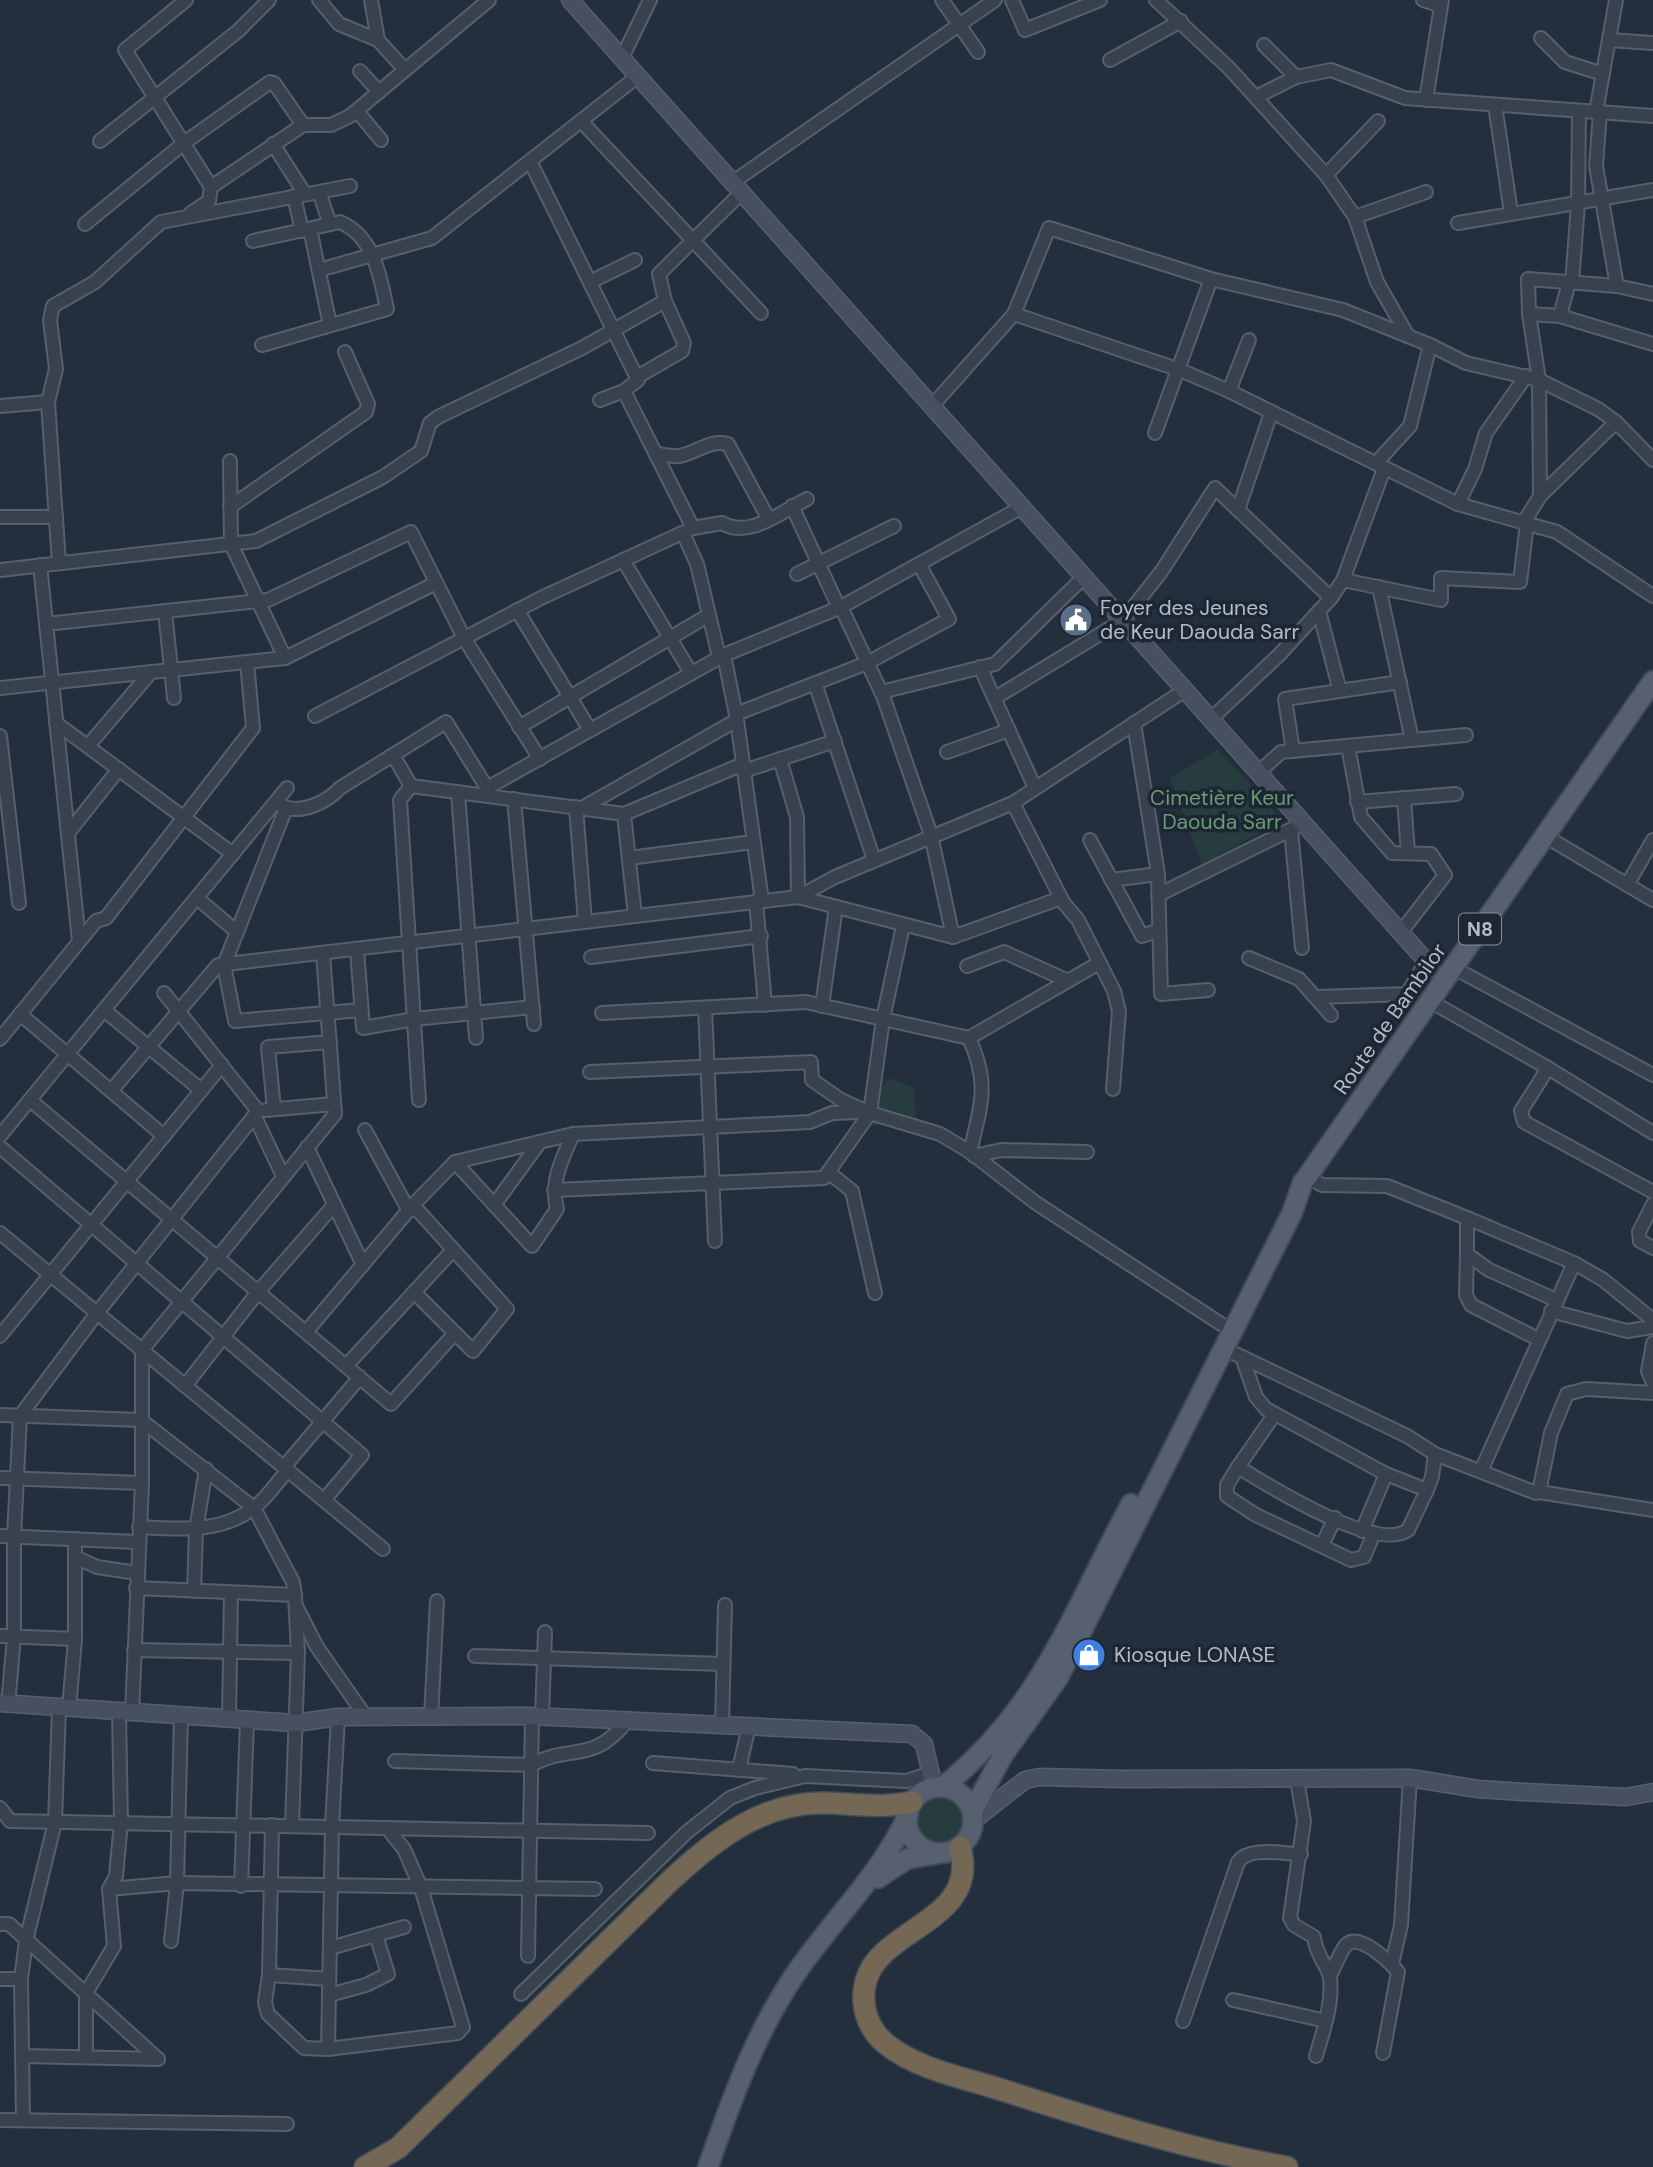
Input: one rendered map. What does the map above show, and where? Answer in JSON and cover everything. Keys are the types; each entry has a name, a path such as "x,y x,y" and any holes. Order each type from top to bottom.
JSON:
{"highway":[{"path":"365,2167 398,2148 671,1880 702,1852 734,1830 759,1817 804,1804 910,1808"},
{"path":"960,1847 964,1861 962,1875 951,1899 925,1924 891,1947 872,1967 863,2008 868,2023 884,2043 911,2060 1047,2105 1233,2157 1287,2167"}],"main road":[{"name":"Route de Bambilor","path":"1305,1180 1653,681"},
{"path":"709,2164 740,2079 775,2008 813,1948 863,1889 893,1846 910,1808 936,1782 993,1743 1046,1670 1278,1215 1305,1180"},
{"path":"863,1889 907,1859 960,1847 968,1840 974,1815 1003,1755 1058,1678 1293,1213 1305,1180"},
{"path":"936,1782 963,1795 974,1815"},
{"path":"910,1808 907,1826 915,1842 936,1854"}],"street":[{"path":"185,217 209,201 211,187 125,50 169,5 186,0"},
{"path":"100,141 238,31 269,0"},
{"path":"319,0 339,24 377,40 405,70"},
{"path":"331,14 332,0"},
{"path":"370,0 377,40"},
{"path":"211,187 303,125 331,125 357,111 489,0"},
{"path":"622,58 650,0"},
{"path":"942,0 978,52"},
{"path":"637,377 682,351 684,343 665,301 659,274 737,187 995,0"},
{"path":"1012,0 1025,30 1100,0"},
{"path":"1156,0 1181,21 1256,97 1326,175 1355,217 1377,282 1409,337"},
{"path":"1423,0 1441,3 1426,100"},
{"path":"1616,0 1598,112 1596,166 1617,286"},
{"path":"578,3 622,58 1258,772 1297,827 1401,932 1426,961 1653,1075"},
{"path":"1110,60 1181,21"},
{"path":"1541,38 1565,62 1603,74"},
{"path":"1609,40 1653,43"},
{"path":"1264,45 1296,77"},
{"path":"1256,97 1296,77 1331,70 1405,98 1653,116"},
{"path":"360,71 379,92"},
{"path":"319,270 432,238 638,76"},
{"path":"85,224 184,144 270,82 274,83 303,125"},
{"path":"1495,105 1511,213"},
{"path":"357,111 381,139"},
{"path":"1560,316 1571,282 1578,204 1579,111"},
{"path":"581,121 761,313"},
{"path":"1326,175 1378,121"},
{"path":"273,144 300,195 330,325"},
{"path":"530,161 638,380 624,391 600,400"},
{"path":"59,563 48,402 56,369 50,320 52,306 95,282 161,222 350,186"},
{"path":"1458,223 1653,190"},
{"path":"319,192 330,224"},
{"path":"1355,217 1426,192"},
{"path":"253,241 340,222 348,225 374,254 387,309 262,345"},
{"path":"932,405 1014,314 1049,228 1211,279 1343,310 1430,345 1466,363 1532,378 1598,409 1616,422 1653,460"},
{"path":"590,282 635,260"},
{"path":"1155,433 1211,279"},
{"path":"1540,496 1528,279 1617,286 1653,294"},
{"path":"0,570 256,541 383,477 421,451 430,423 438,417 582,348 612,328 665,301"},
{"path":"1014,314 1180,370 1229,391 1458,504 1557,532 1653,596"},
{"path":"1529,314 1560,316 1653,344"},
{"path":"1229,391 1249,340"},
{"path":"1211,719 1279,655 1331,598 1343,580 1380,465 1410,426 1430,345"},
{"path":"230,507 366,412 368,404 345,352"},
{"path":"1458,504 1475,469 1486,433 1532,378"},
{"path":"624,391 656,454 688,531 736,717 759,901 765,1004"},
{"path":"0,406 48,402"},
{"path":"1238,510 1271,412"},
{"path":"1343,580 1441,600 1441,578 1520,582 1525,523 1540,496 1616,422"},
{"path":"656,454 678,456 703,445 720,442 728,444 768,518"},
{"path":"230,461 231,544 285,658"},
{"path":"995,698 1123,621 1161,572 1215,488 1331,598"},
{"path":"315,716 517,610 688,531 722,523 733,529 746,530 807,499"},
{"path":"792,506 881,692 930,835 953,937"},
{"path":"487,792 721,656 840,608 1022,507"},
{"path":"0,517 55,517"},
{"path":"797,574 894,526"},
{"path":"46,624 268,600 411,532 464,638 540,759"},
{"path":"623,560 691,673"},
{"path":"579,808 736,717 867,663 949,619 919,564"},
{"path":"40,565 79,941"},
{"path":"881,692 995,664 1084,577"},
{"path":"0,688 285,658 436,583"},
{"path":"1379,587 1412,740"},
{"path":"517,610 590,730"},
{"path":"165,611 174,698"},
{"path":"1319,611 1340,691"},
{"path":"519,727 709,615"},
{"path":"0,1039 96,921 106,918 253,728 247,662"},
{"path":"980,667 1035,788"},
{"path":"88,746 151,672"},
{"path":"1293,751 1285,699 1400,682"},
{"path":"815,683 874,860"},
{"path":"798,897 930,835 1013,803 1185,690"},
{"path":"281,805 297,809 326,801 340,788 446,722 487,792"},
{"path":"56,723 233,854"},
{"path":"1134,723 1158,874 1161,995 1208,990"},
{"path":"947,752 1009,730"},
{"path":"1258,772 1281,752 1466,735"},
{"path":"0,736 5,818 19,903"},
{"path":"411,786 458,792 487,792 514,799 624,814 743,767 780,759 835,741"},
{"path":"1348,746 1361,817 1387,850 1398,854 1431,854 1445,875 1401,932"},
{"path":"393,755 411,786"},
{"path":"780,759 797,817 798,897"},
{"path":"68,833 119,769"},
{"path":"411,786 400,800 419,1100"},
{"path":"287,789 224,964 235,1021 361,1010"},
{"path":"458,792 476,1038"},
{"path":"1357,802 1456,794"},
{"path":"1404,798 1408,853"},
{"path":"514,799 534,1024"},
{"path":"1013,803 1061,898 1078,920 1114,991 1119,1011 1113,1089"},
{"path":"0,1136 233,854 281,805"},
{"path":"579,808 585,922"},
{"path":"624,814 635,916"},
{"path":"1158,895 1297,827"},
{"path":"1297,827 1303,948"},
{"path":"1545,836 1653,900"},
{"path":"1627,885 1653,840"},
{"path":"1090,841 1142,936 1158,930"},
{"path":"629,858 753,842"},
{"path":"1111,880 1158,874"},
{"path":"111,1091 218,965 798,897 953,937 1061,898"},
{"path":"197,898 237,932"},
{"path":"822,1006 836,906"},
{"path":"554,1190 824,1178 870,1113 883,1019 903,926"},
{"path":"591,957 761,936"},
{"path":"357,949 363,1028 414,1019 533,1007"},
{"path":"967,966 1004,952 1066,980"},
{"path":"86,2057 86,1993 114,1946 109,1889 116,1876 125,1712 134,1650 137,1542 142,1483 142,1350 335,1114 323,953"},
{"path":"1249,958 1299,979 1318,997 1331,1015"},
{"path":"1318,997 1404,995 1410,992 1426,961"},
{"path":"602,1013 806,1002 969,1038 1099,963"},
{"path":"164,992 257,1114 283,1176"},
{"path":"1430,1001 1548,1068 1653,1133"},
{"path":"705,1008 715,1241"},
{"path":"104,1010 201,1090"},
{"path":"20,1014 164,1136"},
{"path":"969,1038 979,1059 984,1090 972,1154"},
{"path":"274,1110 268,1048 330,1042"},
{"path":"590,1073 811,1062 812,1080 841,1100 870,1113 940,1134 972,1154 1037,1203 1221,1324"},
{"path":"2,1331 222,1065"},
{"path":"1548,1068 1521,1111 1524,1122 1653,1192"},
{"path":"30,1100 391,1404 456,1334"},
{"path":"334,1104 257,1114 97,1313 20,1416 19,1479 4,1704 295,1723 338,1717 537,1717 912,1734 924,1744 936,1782 805,1776 653,1763"},
{"path":"306,1332 411,1208 456,1163 573,1134 810,1122 832,1113 870,1113"},
{"path":"365,1130 411,1208 507,1309 473,1351 414,1292"},
{"path":"456,1163 532,1245 557,1209 554,1190 558,1169 573,1134"},
{"path":"494,1205 540,1142"},
{"path":"0,1147 362,1455 324,1500"},
{"path":"307,1147 363,1265"},
{"path":"972,1154 1001,1150 1087,1152"},
{"path":"828,1172 852,1191 875,1293"},
{"path":"1305,1180 1322,1185 1387,1186 1467,1218 1574,1263 1602,1279 1653,1320"},
{"path":"1653,1204 1639,1232 1640,1241 1653,1248"},
{"path":"186,1386 258,1292 334,1205"},
{"path":"1467,1218 1466,1295 1471,1305 1538,1339"},
{"path":"0,1233 383,1549"},
{"path":"346,1366 453,1250"},
{"path":"1468,1254 1489,1270 1554,1306 1628,1331 1653,1327"},
{"path":"1481,1472 1574,1263"},
{"path":"1653,1343 1648,1371 1653,1382"},
{"path":"1223,1348 1407,1436 1435,1454 1529,1492 1653,1510"},
{"path":"1242,1357 1256,1397 1274,1415 1323,1438 1387,1474 1427,1490"},
{"path":"139,1527 196,1530 220,1524 254,1508 360,1377"},
{"path":"1539,1492 1551,1433 1567,1394 1586,1389 1653,1392"},
{"path":"0,1415 141,1420 254,1508 293,1582 298,1653 292,1826"},
{"path":"1274,1415 1227,1485 1227,1496 1231,1501 1357,1560 1364,1558 1368,1532 1387,1474"},
{"path":"1238,1468 1335,1518 1368,1532 1390,1537 1408,1530 1432,1478 1435,1454"},
{"path":"194,1591 196,1530 206,1469"},
{"path":"0,1478 142,1483"},
{"path":"1322,1545 1335,1518"},
{"path":"0,1536 137,1542"},
{"path":"23,2120 21,1979 26,1941 55,1822 64,1709 75,1639 75,1539"},
{"path":"75,1557 97,1567 137,1573"},
{"path":"136,1588 231,1592 295,1600"},
{"path":"229,1720 231,1592"},
{"path":"295,1600 317,1647 366,1717"},
{"path":"431,1717 437,1601"},
{"path":"722,1725 725,1605"},
{"path":"528,1956 531,1765 545,1632"},
{"path":"7,1637 75,1639"},
{"path":"134,1650 230,1654 298,1653"},
{"path":"475,1656 723,1664"},
{"path":"171,1941 177,1883 181,1716"},
{"path":"328,2049 332,1826 338,1717"},
{"path":"241,1886 247,1721"},
{"path":"395,1761 531,1765 543,1759 588,1751 612,1740 627,1721"},
{"path":"739,1769 749,1726"},
{"path":"521,1994 711,1811 730,1798 755,1787 805,1776"},
{"path":"974,1815 1025,1780 1040,1776 1297,1780 1410,1778 1478,1789 1524,1792 1626,1797 1653,1792"},
{"path":"1392,1964 1401,1925 1410,1778"},
{"path":"1297,1780 1304,1821 1290,1918 1294,1925 1314,1937 1316,1950 1330,1975"},
{"path":"0,1808 10,1821 648,1833"},
{"path":"272,1825 269,1975 265,2002 268,2014 304,2048 328,2049 458,2033 463,2027 463,2018 421,1888 404,1849 387,1828"},
{"path":"1183,2021 1242,1856 1254,1853 1301,1854"},
{"path":"109,1889 177,1883 596,1889"},
{"path":"0,1924 9,1924 158,2059 23,2056"},
{"path":"330,1948 404,1927"},
{"path":"329,1994 366,1985 388,1974 376,1935"},
{"path":"1316,2056 1326,2021 1330,1975 1345,1946 1352,1941 1360,1942 1392,1964 1398,1972 1398,1985 1383,2053"},
{"path":"269,1975 329,1979"},
{"path":"0,1979 21,1979"},
{"path":"1233,2000 1326,2021"},
{"path":"0,2120 287,2124"}],"green space":[{"name":"Cimetière Keur Daouda Sarr","path":"1218,749 1283,820 1202,865 1170,778"},
{"path":"889,1078 913,1087 917,1121 871,1126 858,1114 857,1101 874,1098"},
{"path":"941,1792 952,1794 965,1805 970,1821 968,1832 957,1845 941,1850 930,1848 917,1837 912,1821 914,1810 925,1797"}],"place":[{"name":"Foyer des Jeunes de Keur Daouda Sarr","path":"1076,620"},
{"name":"Kiosque LONASE","path":"1089,1655"}]}
